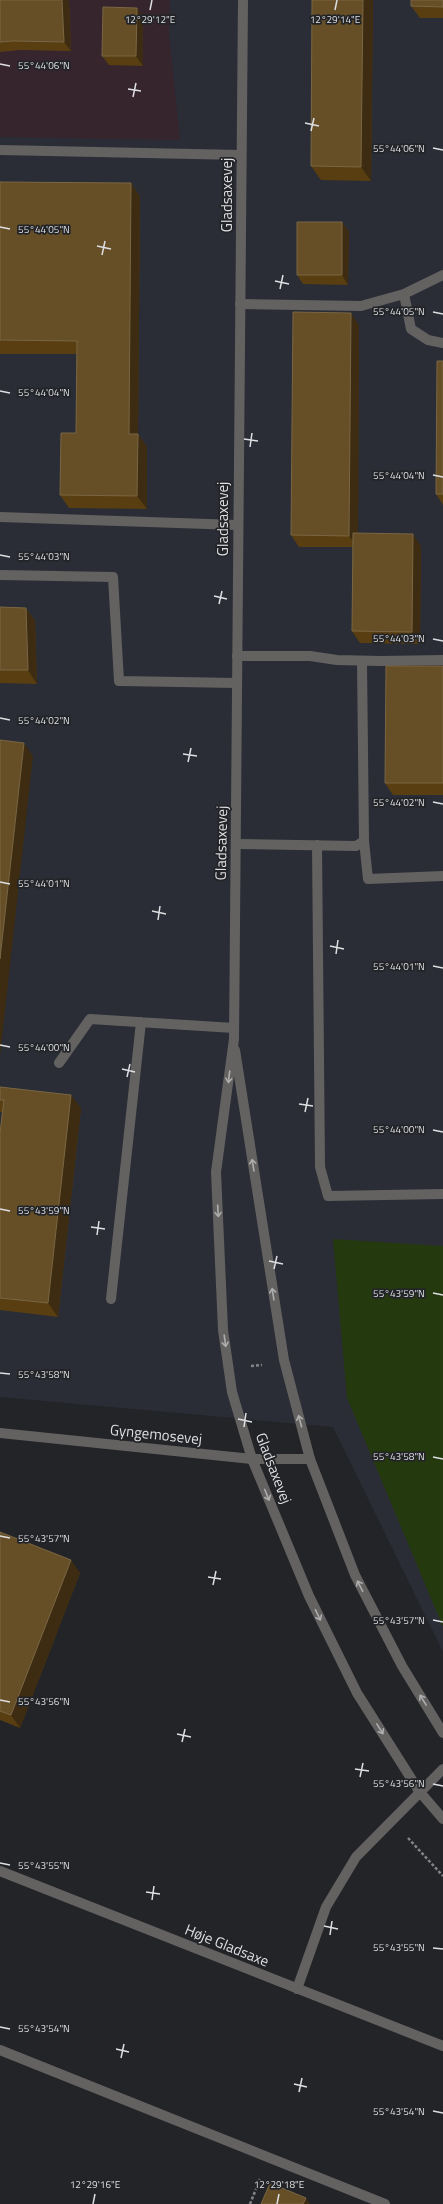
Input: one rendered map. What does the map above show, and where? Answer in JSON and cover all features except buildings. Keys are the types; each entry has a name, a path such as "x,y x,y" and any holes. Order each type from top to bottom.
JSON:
{"street":[{"name":"Gladsaxevej","path":"243,0 237,525 234,1039 216,1172 224,1330 232,1392 252,1459 309,1596 353,1686 419,1791 443,1819"},
{"path":"0,150 241,155"},
{"path":"240,304 361,306 404,294 443,275"},
{"path":"404,294 411,329 428,340 443,344"},
{"path":"0,517 237,525"},
{"path":"0,575 113,577 119,681 237,683"},
{"path":"237,656 310,656 337,660 362,661 443,660"},
{"path":"362,661 364,841 368,879 443,876"},
{"path":"236,844 356,846 364,841"},
{"path":"317,845 320,1167 328,1196 443,1194"},
{"path":"59,1064 90,1019 234,1028"},
{"path":"111,1299 142,1022"},
{"name":"Gladsaxevej","path":"234,1039 285,1365 310,1459 355,1574 402,1666 443,1733"},
{"name":"Gyngemosevej","path":"0,1433 252,1459 310,1459"},
{"path":"297,1989 326,1907 356,1857 419,1791 443,1769"},
{"name":"Høje Gladsaxe","path":"0,1871 443,2046"},
{"path":"0,2050 385,2204"}],"path":[{"path":"228,1366 285,1365"},
{"path":"391,1820 443,1876"}],"shaded area":[{"path":"0,0 443,0 443,1652 333,1427 0,1397"},
{"path":"0,0 170,0 169,34 180,140 0,137"}],"green space":[{"path":"333,1239 443,1246 443,1627 347,1398"}]}
